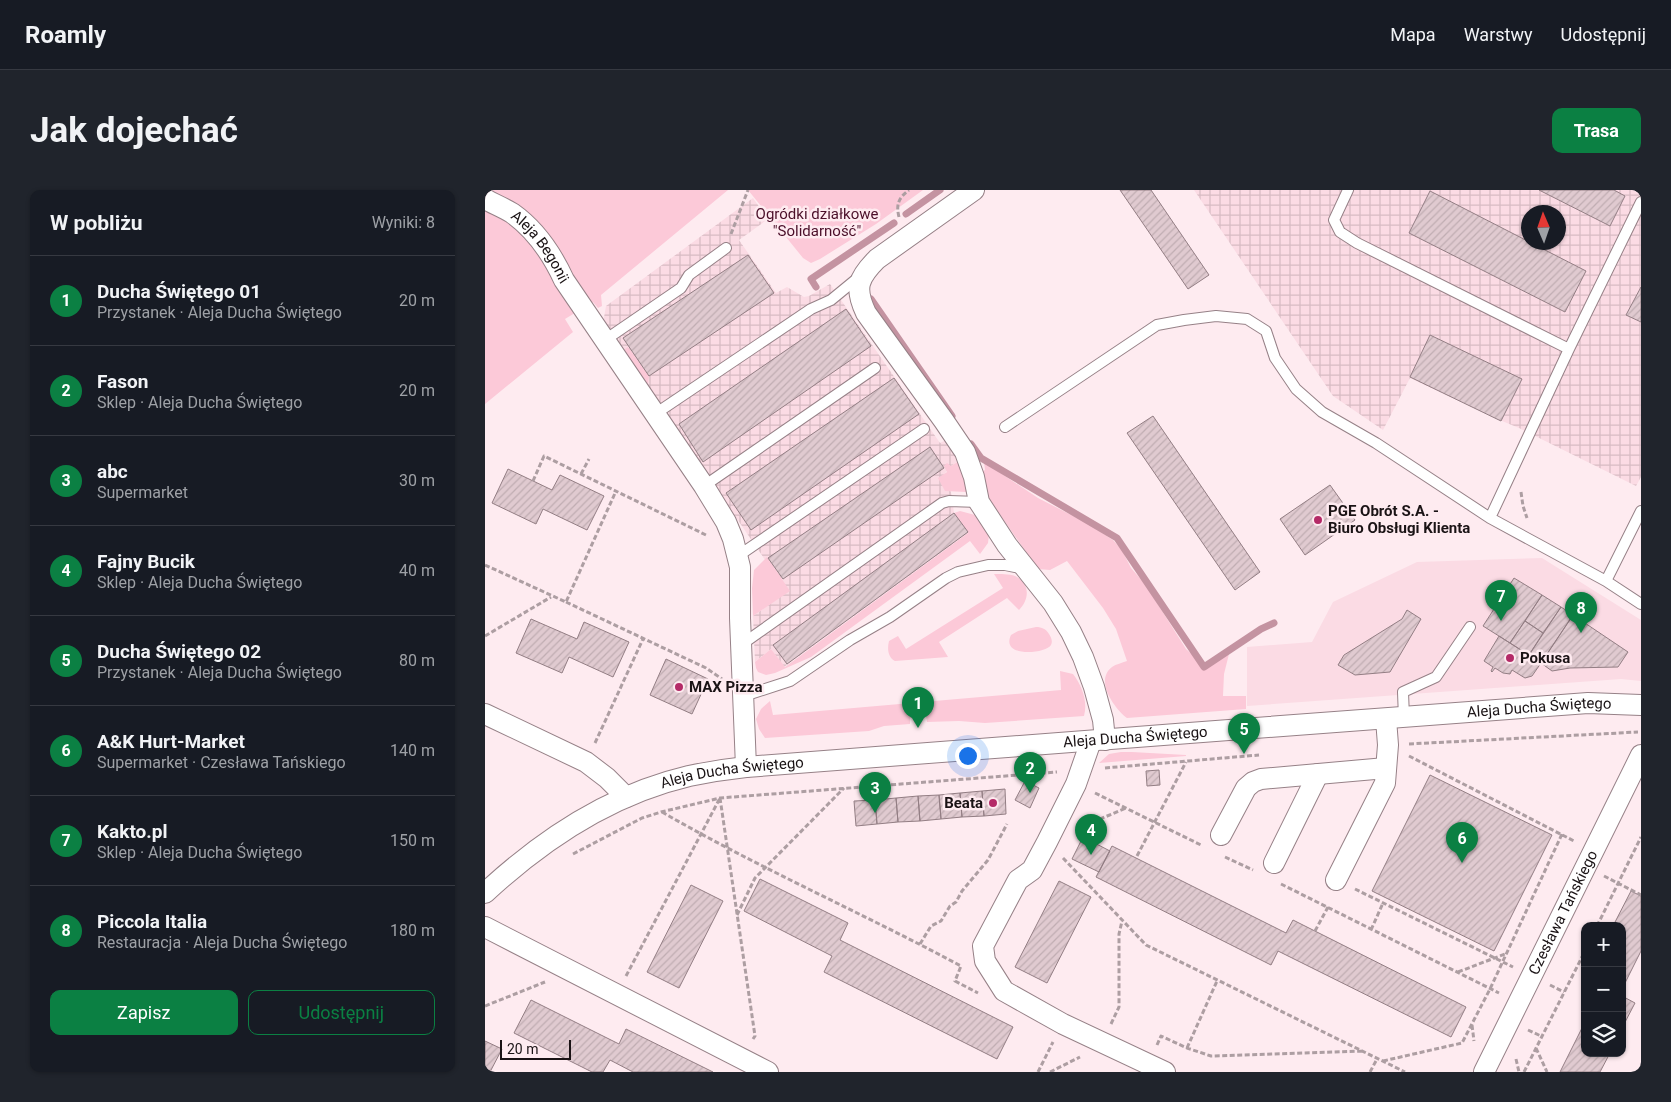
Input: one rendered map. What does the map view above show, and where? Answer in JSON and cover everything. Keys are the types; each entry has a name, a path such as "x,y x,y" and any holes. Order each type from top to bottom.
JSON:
{"street":[{"path":"974,190 877,259 863,273 859,289 861,302 866,313 965,452 974,477 979,502 1025,569 1053,602 1071,632 1083,657 1103,720 1098,741 1047,842 1032,870 1019,880 983,946 985,961 1004,991 1063,1024 1156,1068"},
{"name":"Aleja Begonii","path":"485,199 512,213 532,230 547,247 564,280 704,486 726,522 733,539 740,567 746,767"},
{"name":"Aleja Ducha Świętego","path":"485,892 509,871 577,822 626,798 689,776 746,767 925,752 1098,741 1588,704 1641,705"},
{"path":"485,714 586,762 607,778 626,798"},
{"path":"1336,880 1385,783 1388,745 1395,719"},
{"name":"Czesława Tańskiego","path":"1485,1072 1641,755"},
{"path":"1215,845 1246,788 1253,782 1261,779 1386,768"},
{"path":"1270,873 1318,774"},
{"path":"485,927 768,1072"}],"lane":[{"path":"1348,190 1334,220 1341,232 1357,242 1569,349"},
{"path":"1490,518 1569,349 1641,202"},
{"path":"605,340 681,288 689,275 725,248"},
{"path":"655,414 811,309 831,300 863,273"},
{"path":"1005,427 1157,326 1216,316 1247,319 1266,331 1275,358 1296,389 1322,412 1376,443 1490,518 1606,581 1641,604"},
{"path":"704,486 875,368"},
{"path":"738,556 924,429"},
{"path":"741,645 942,504 949,501 979,502"},
{"path":"1606,581 1641,511"},
{"path":"744,696 790,681 850,640 890,617 945,578 958,572 988,566 1005,565 1025,569"},
{"path":"1395,719 1403,692 1437,677 1470,626"}],"path":[{"path":"725,248 748,190"},
{"path":"533,481 544,456 701,534"},
{"path":"581,474 589,459"},
{"path":"1510,475 1523,482 1521,492 1527,518"},
{"path":"566,602 616,491"},
{"path":"485,565 705,668 722,679"},
{"path":"485,636 551,596"},
{"path":"586,762 643,639"},
{"path":"1388,745 1641,732"},
{"path":"1388,745 1562,834 1618,884 1641,895"},
{"path":"565,859 642,818 720,798 844,788 1079,777 1186,761 1264,755"},
{"path":"1137,856 1186,761"},
{"path":"1079,777 1126,808 1154,822 1215,845 1270,873 1371,930 1519,1003"},
{"path":"736,916 755,878 844,788"},
{"path":"720,792 736,916 755,1036 742,1059"},
{"path":"617,994 720,798"},
{"path":"1126,808 1047,842 1146,946 1405,1072"},
{"path":"661,812 765,868 961,966 955,981 980,994"},
{"path":"920,944 931,926 941,921 961,891 989,860 1007,824"},
{"path":"1382,1061 1462,1043 1507,954 1562,834"},
{"path":"1599,922 1641,837"},
{"path":"1336,880 1564,992"},
{"path":"1371,930 1383,903"},
{"path":"1315,931 1328,906"},
{"path":"1050,1072 1093,1051 1102,1042 1119,1007 1119,934 1123,921"},
{"path":"1457,972 1507,954"},
{"path":"1524,1072 1581,959"},
{"path":"485,1006 547,981"},
{"path":"1187,1048 1217,981"},
{"path":"1038,1072 1063,1024"},
{"path":"1156,1068 1161,1036 1211,1056 1363,1051"},
{"path":"1536,1048 1547,1072"},
{"path":"1370,1072 1377,1059"}],"shaded area":[{"path":"1194,190 1641,190 1641,477 1636,486 1519,428 1410,378 1383,430 1333,396"},
{"path":"753,198 768,219 739,240 776,293 787,287 804,297 830,284 940,443 946,440 959,461 951,466 942,477 951,492 954,513 969,532 784,667 771,649 755,662 753,616 787,592 603,323 606,306"},
{"path":"1542,558 1641,620 1641,681 1621,679 1247,706 1247,647 1312,642 1333,602 1417,562"}],"green space":[{"name":"Ogródki działkowe \"Solidarność\"","path":"485,190 728,190 601,295 602,306 598,308 593,302 565,319 573,332 485,404"},
{"name":"Ogródki działkowe \"Solidarność\"","path":"748,190 923,190 876,224 811,263 803,258"},
{"path":"628,347 649,376 648,383 643,386 620,352"},
{"path":"959,461 970,489 966,492 945,491 938,478 947,472 944,466 947,463 951,466"},
{"path":"984,462 1038,498 1085,522 1113,540 1122,550 1131,568 1145,584 1186,649 1196,658 1203,670 1229,654 1224,674 1223,696 1246,696 1246,709 1127,718 1122,714 1108,694 1105,680 1107,673 1112,667 1127,661 1116,629 1103,608 1067,561 1050,570 1038,569 989,499 980,473 985,470"},
{"path":"960,511 975,515 989,534 988,543 980,554 970,541 811,657 775,673 766,675 758,672 755,662 771,649 785,667 968,533 954,513"},
{"path":"767,557 790,591 753,616 752,588 754,570"},
{"path":"994,574 1015,576 1026,587 1027,596 1019,610 1007,598 939,642 948,657 895,661 889,655 889,641 898,636 906,649 1003,588"},
{"path":"1036,627 1048,632 1052,641 1051,645 1033,652 1018,651 1012,648 1009,642 1011,635 1018,631"},
{"path":"1060,671 1073,674 1079,684 1085,699 1084,716 985,723 959,721 927,722 926,716 910,718 910,724 884,726 869,731 765,738 759,729 756,719 761,709 770,701 773,715 1061,690"},
{"path":"1121,752 1186,756 1099,763 1109,754"}],"building":[{"path":"1120,190 1151,190 1209,275 1188,289"},
{"path":"1539,190 1614,190 1625,196 1610,226"},
{"path":"1430,191 1521,238 1521,250 1545,250 1586,271 1565,312 1409,233"},
{"path":"748,255 774,293 649,376 623,338"},
{"path":"1641,287 1641,322 1626,315"},
{"path":"846,309 871,346 703,462 679,424"},
{"path":"1430,335 1522,379 1501,421 1410,377"},
{"path":"894,378 919,414 751,530 726,493"},
{"path":"1153,416 1260,572 1235,590 1127,433"},
{"path":"930,447 944,468 783,579 768,558"},
{"path":"508,469 552,490 560,475 604,496 587,530 543,509 536,524 492,503"},
{"path":"1330,485 1355,520 1305,555 1280,519"},
{"path":"954,513 968,532 787,664 773,645"},
{"path":"1514,578 1542,595 1510,643 1483,626"},
{"path":"1542,595 1561,607 1543,633 1525,621"},
{"path":"1561,607 1573,615 1541,663 1529,655"},
{"path":"1407,610 1421,619 1390,672 1355,675 1338,665 1344,655 1402,619"},
{"path":"1573,615 1628,652 1618,667 1570,668 1552,671 1541,663"},
{"path":"531,619 577,639 584,622 629,642 613,677 569,657 562,673 516,653"},
{"path":"1525,621 1543,633 1529,655 1510,643"},
{"name":"Pokusa","path":"1499,636 1541,663 1532,676 1525,678 1512,670 1510,674 1503,673 1495,668 1491,671 1493,667 1484,661"},
{"name":"MAX Pizza","path":"666,659 708,679 692,714 650,695"},
{"path":"1159,770 1160,785 1147,786 1146,771"},
{"path":"1430,775 1552,835 1494,951 1372,891"},
{"path":"1025,781 1039,788 1030,808 1015,800"},
{"path":"1005,789 1006,814 984,816 982,791"},
{"path":"982,791 984,816 962,817 960,793"},
{"path":"960,793 962,817 941,819 939,795"},
{"path":"939,795 941,819 920,821 918,796"},
{"path":"918,796 920,821 898,822 896,798"},
{"path":"896,798 898,822 877,824 875,800"},
{"path":"875,800 877,824 856,826 854,801"},
{"path":"1083,837 1110,851 1099,872 1072,859"},
{"path":"1112,846 1286,933 1293,920 1466,1007 1451,1037 1278,951 1271,965 1096,877"},
{"path":"760,879 848,923 840,940 1013,1027 997,1059 824,972 832,956 744,911"},
{"path":"1059,881 1091,897 1047,983 1015,967"},
{"path":"691,885 723,901 679,988 647,972"},
{"path":"1631,891 1641,896 1641,951 1626,981 1626,922 1615,922"},
{"path":"1626,998 1635,1003 1626,1020"},
{"path":"531,1000 619,1044 626,1029 713,1072 633,1072 610,1060 603,1072 592,1072 514,1033"},
{"path":"1581,1030 1581,1057 1608,1057 1600,1072 1560,1072"},
{"path":"485,1041 502,1049 490,1072 485,1072"}],"waterway":[{"path":"906,214 940,190"},
{"path":"816,287 811,279 894,223"},
{"path":"871,299 952,416"},
{"path":"971,444 981,458 1117,538 1204,667 1261,629 1274,623"}],"place":[{"name":"PGE Obrót S.A. - Biuro Obsługi Klienta","path":"1318,520"},
{"name":"Kakto.pl","path":"1501,621"},
{"name":"Piccola Italia","path":"1581,633"},
{"name":"Pokusa","path":"1510,658"},
{"name":"MAX Pizza","path":"679,687"},
{"name":"Ducha Świętego 01","path":"918,728"},
{"name":"Ducha Świętego 02","path":"1244,754"},
{"name":"Fason","path":"1030,793"},
{"name":"Beata","path":"993,803"},
{"name":"abc","path":"875,813"},
{"name":"Fajny Bucik","path":"1091,855"},
{"name":"A&K Hurt-Market","path":"1462,863"}]}
